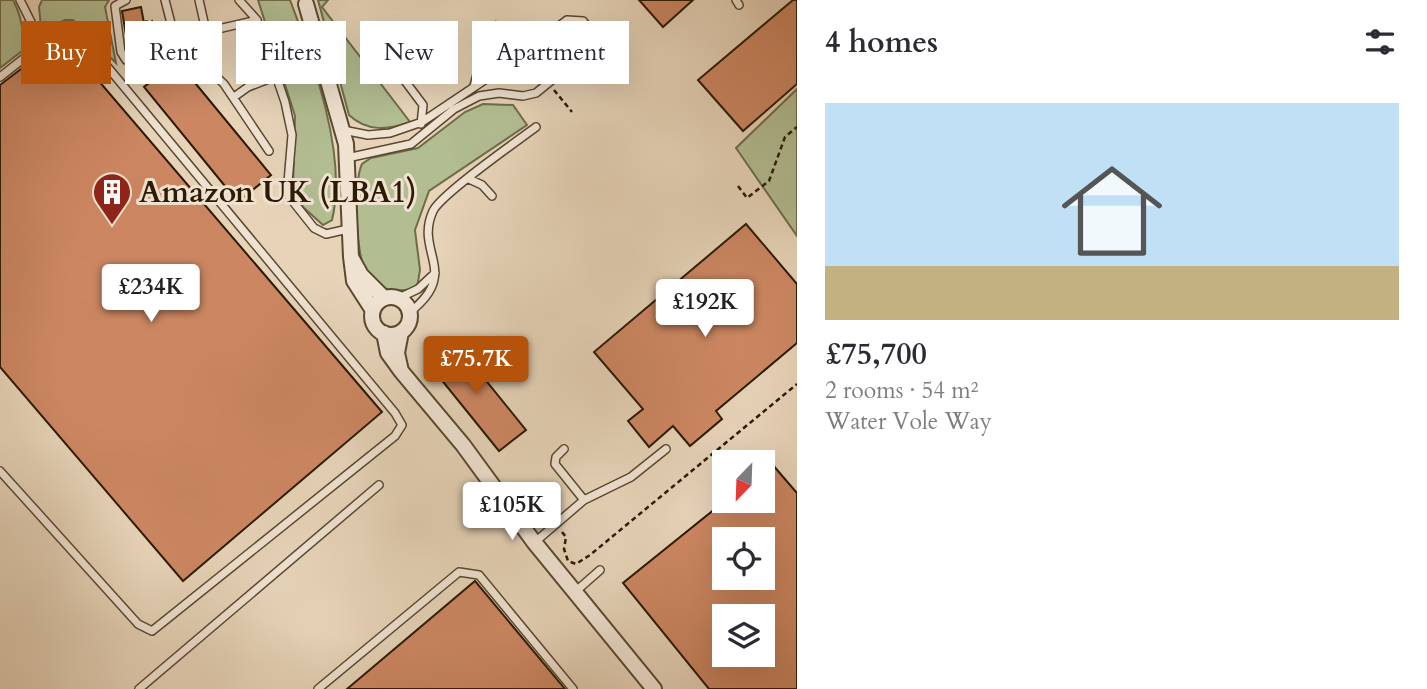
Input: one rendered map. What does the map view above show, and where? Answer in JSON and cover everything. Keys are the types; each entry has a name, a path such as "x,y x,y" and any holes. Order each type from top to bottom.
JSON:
{"street":[{"path":"305,1 343,131 348,229 354,281 372,309 374,325 384,333 388,353 463,445 534,542 654,689"},
{"path":"352,257 361,275 410,312 408,324 401,332 397,352 401,371"},
{"path":"372,309 391,298"},
{"path":"384,333 401,332"}],"lane":[{"path":"125,58 121,52 115,6 127,0"},
{"path":"165,0 170,21"},
{"path":"199,0 204,21"},
{"path":"222,28 257,20 239,0"},
{"path":"24,3 32,21"},
{"path":"565,21 583,21"},
{"path":"0,77 21,61"},
{"path":"0,471 138,624 152,631 159,629 395,436 402,425 395,413 111,71"},
{"path":"222,82 269,150"},
{"path":"234,97 254,84"},
{"path":"278,84 292,135 287,194 314,228 326,234 348,229"},
{"path":"407,84 423,105 424,135"},
{"path":"343,131 368,135 390,133 422,122 477,84"},
{"path":"346,158 411,144 467,100 499,93 523,96 536,93 548,84"},
{"path":"410,312 427,296 435,283 436,263 429,243 428,225 433,209 536,127"},
{"path":"469,179 482,185 492,196"},
{"path":"391,298 418,289 435,273"},
{"path":"564,449 555,464 584,500"},
{"path":"534,542 584,500 631,477 666,449"},
{"path":"139,689 379,485"},
{"path":"575,592 600,570"},
{"path":"318,689 459,572 469,571 479,575 573,689"}],"path":[{"path":"548,84 572,112"},
{"path":"738,186 747,198 769,181 785,137 797,127"},
{"path":"556,524 566,537 564,549 568,561 576,564 797,384"}],"green space":[{"path":"0,0 13,0 21,22 21,52 0,68"},
{"path":"42,0 109,0 105,7 108,21 40,21 39,7"},
{"path":"258,0 290,0 298,21 265,21"},
{"path":"318,0 328,0 322,7 333,21 324,21"},
{"path":"111,38 116,63 111,58"},
{"path":"346,38 360,57 360,84 381,84 410,122 378,128 356,121 349,115 341,84 346,84"},
{"path":"285,84 319,84 332,138 336,195 332,220 323,225 303,207 293,189 295,116"},
{"path":"797,89 797,236 736,148"},
{"path":"483,104 513,105 527,125 429,191 415,230 420,270 417,288 397,290 379,286 368,276 360,254 357,187 362,164 371,158 418,148 465,112"}],"building":[{"path":"639,0 693,0 663,27"},
{"path":"793,0 797,0 797,84 743,131 698,80"},
{"path":"141,7 144,21 125,21 125,29 122,11"},
{"name":"Amazon UK (LBA1)","path":"21,69 21,84 101,84 382,412 183,581 0,367 0,85"},
{"path":"148,84 196,84 271,175 238,202 144,87"},
{"path":"746,224 797,284 797,343 716,411 722,419 690,446 673,426 649,447 628,421 643,409 594,352"},
{"path":"454,341 526,430 499,451 427,362"},
{"path":"775,467 797,493 797,689 709,689 623,583 712,511 775,513"},
{"path":"475,581 565,689 347,689"}],"place":[{"name":"Amazon UK (LBA1)","path":"112,226"}]}
